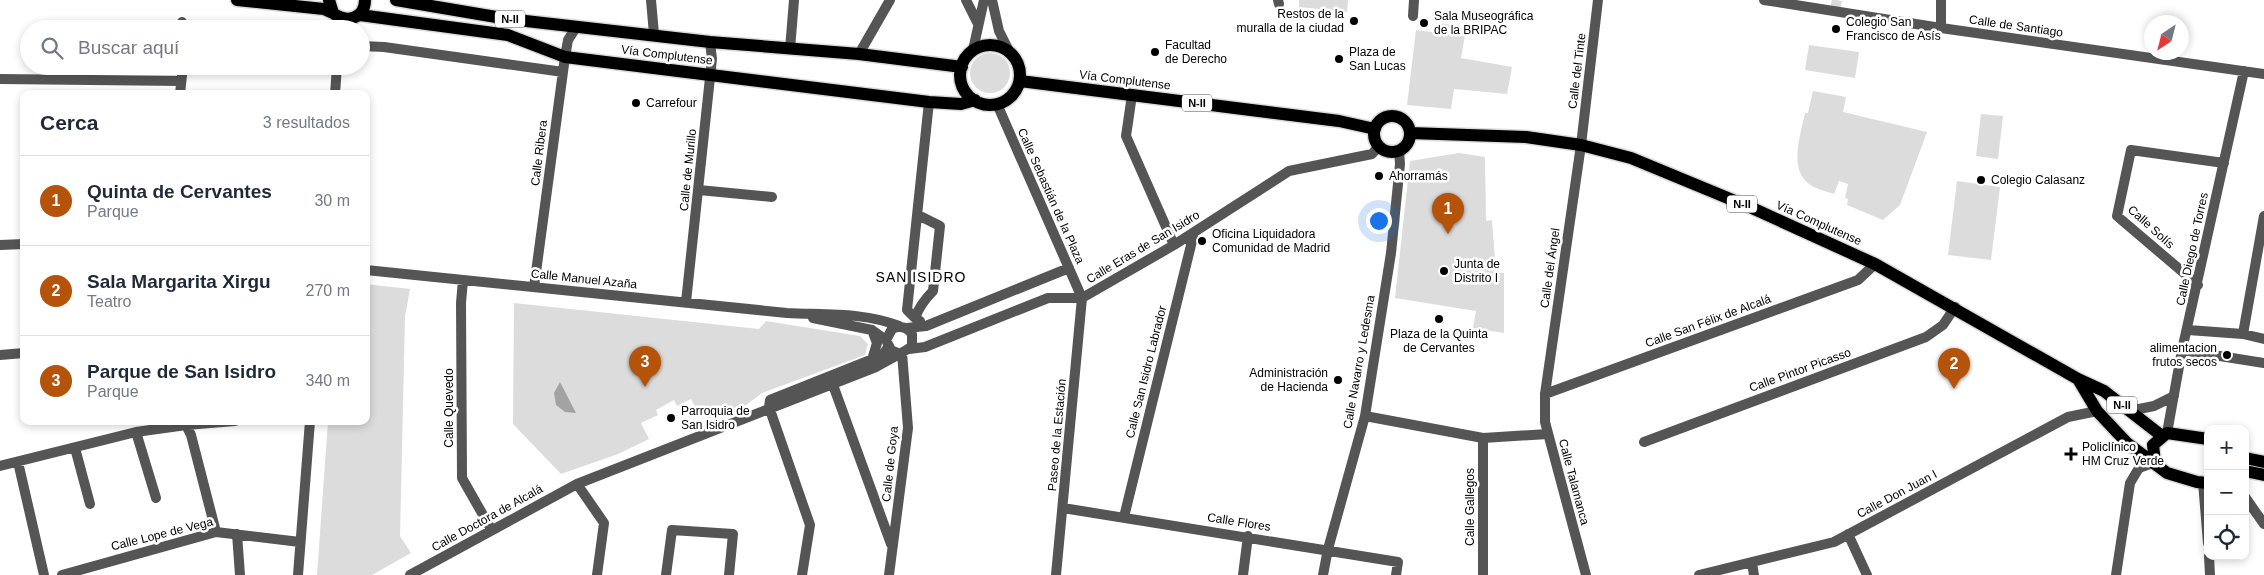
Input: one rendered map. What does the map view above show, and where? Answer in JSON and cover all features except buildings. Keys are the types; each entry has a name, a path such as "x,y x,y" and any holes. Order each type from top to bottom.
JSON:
{"main road":[{"path":"237,0 324,10 339,20 349,20 360,15 365,6 365,0"},
{"path":"329,0 339,20"},
{"name":"Vía Complutense","path":"396,0 508,19 654,34 710,42 859,54 962,67"},
{"name":"Vía Complutense","path":"360,15 508,35 565,56 929,102 961,104 975,100"},
{"path":"992,45 1002,47 1010,53 1017,61 1020,80 1010,97 997,104 984,104 975,100 962,86 962,67 973,50 992,45"},
{"name":"Vía Complutense","path":"1020,80 1339,121 1375,129"},
{"path":"1394,116 1405,122 1410,133 1409,140 1399,150 1385,150 1379,146 1374,135 1375,129 1382,119 1394,116"},
{"name":"Vía Complutense","path":"1410,133 1526,137 1581,145 1631,158 1752,208 1875,264 1955,307 2078,379 2104,391 2129,411 2165,435"},
{"name":"Vía Complutense","path":"2078,379 2097,411 2127,443 2167,472 2204,481"},
{"path":"2154,462 2153,445 2165,435 2204,439"},
{"path":"2249,459 2264,462"},
{"path":"2249,472 2264,475"}],"street":[{"path":"650,0 654,34"},
{"path":"790,48 794,0"},
{"path":"859,54 890,0"},
{"path":"966,0 978,24"},
{"path":"973,50 984,0"},
{"path":"992,0 999,31 1010,53"},
{"path":"1413,16 1414,0"},
{"name":"Calle del Tinte","path":"1581,145 1598,0"},
{"name":"Calle de Santiago","path":"1764,0 1941,28 2264,74"},
{"path":"1941,0 1941,28"},
{"name":"Calle Ribera","path":"534,287 565,56 568,40 577,26"},
{"name":"Calle de Murillo","path":"686,302 711,74 710,42"},
{"path":"370,46 563,72"},
{"name":"Calle Diego de Torres","path":"2165,435 2244,71"},
{"path":"180,90 181,75"},
{"path":"335,90 336,75"},
{"path":"0,79 181,81"},
{"path":"1132,95 1126,136 1174,245"},
{"path":"926,326 908,310 929,102"},
{"name":"Calle Sebastián de la Plaza","path":"997,104 1082,298"},
{"name":"Calle del Ángel","path":"1545,394 1581,145"},
{"name":"Calle Eras de San Isidro","path":"769,407 833,385 876,367 903,352 925,348 1048,298 1082,298 1194,233 1289,171 1372,154 1379,146"},
{"name":"Calle Navarro y Ledesma","path":"1324,575 1328,549 1365,416 1391,253 1400,164 1399,150"},
{"name":"Calle Solís","path":"2198,286 2117,216 2131,150 2224,163"},
{"path":"698,190 772,198"},
{"path":"915,318 922,301 933,291 940,226 918,216"},
{"path":"2243,334 2264,216"},
{"name":"Calle San Isidro Labrador","path":"1124,517 1194,233"},
{"path":"0,245 20,244"},
{"name":"Calle San Félix de Alcalá","path":"1545,394 1858,280 1875,264"},
{"name":"Calle Eras de San Isidro","path":"903,327 926,326 1069,268"},
{"name":"Calle Manuel Azaña","path":"370,270 800,314 837,315 886,321 903,327"},
{"name":"Calle Quevedo","path":"463,280 461,303 462,478 491,529"},
{"name":"Paseo de la Estación","path":"1056,575 1082,298"},
{"name":"Calle Pintor Picasso","path":"1644,442 1926,337 1943,325 1955,307"},
{"name":"Calle Manuel Azaña","path":"800,314 822,321 872,330 887,343 903,352"},
{"path":"802,575 810,525 769,407 770,400 883,355 892,329 903,327"},
{"name":"Calle de Goya","path":"889,575 908,428 903,352 913,338 903,327"},
{"path":"872,330 877,343 872,360"},
{"path":"2188,330 2243,334 2264,339"},
{"path":"2182,350 2264,363"},
{"path":"0,355 20,353"},
{"name":"Calle de Goya","path":"833,385 893,547"},
{"name":"Calle Talamanca","path":"1545,394 1545,422 1586,575"},
{"path":"2129,411 2154,406 2174,396"},
{"name":"Calle Doctora de Alcalá","path":"410,575 491,529 577,484 769,407"},
{"name":"Calle Don Juan I","path":"1699,575 1834,542 2068,417 2097,411"},
{"path":"1365,416 1483,438 1548,434"},
{"path":"0,466 136,432 174,425"},
{"path":"186,425 191,435 216,532"},
{"path":"298,575 307,425"},
{"path":"136,432 156,498"},
{"name":"Calle Gallegos","path":"1483,438 1483,575"},
{"path":"75,448 90,504"},
{"path":"18,462 44,575"},
{"path":"2116,575 2130,484 2139,468 2154,462"},
{"path":"577,484 604,523 597,575"},
{"path":"2249,503 2264,524"},
{"name":"Calle Flores","path":"1063,508 1248,536 1398,562 1396,575"},
{"path":"666,575 672,530 733,534 729,575"},
{"name":"Calle Lope de Vega","path":"62,575 216,532 300,542"},
{"path":"237,534 240,575"},
{"path":"1848,534 1867,575"},
{"path":"1243,575 1248,536"},
{"path":"2209,560 2210,575"},
{"path":"1752,563 1754,575"}],"shaded area":[{"path":"1299,0 1348,0 1347,12 1299,7"},
{"path":"1439,23 1452,25 1452,32 1465,35 1461,58 1512,67 1507,94 1454,89 1451,109 1407,105 1416,30 1438,33"},
{"path":"1809,45 1859,52 1855,78 1805,70"},
{"path":"994,53 1001,56 1007,62 1010,73 1009,81 1001,90 994,93 986,93 979,90 971,81 970,69 973,62 982,54"},
{"path":"1813,91 1846,97 1843,112 1927,132 1900,205 1883,220 1847,205 1848,199 1845,198 1848,184 1839,181 1834,194 1811,186 1803,177 1797,160 1799,140 1805,113 1808,113"},
{"path":"1981,114 2003,116 1998,159 1976,156"},
{"path":"1459,153 1485,157 1486,221 1492,220 1496,272 1504,273 1504,333 1473,328 1476,311 1395,298 1410,161"},
{"path":"1957,181 2000,187 1991,260 1948,255"},
{"path":"370,284 410,289 405,317 400,536 411,553 372,575 317,575 328,425 370,425"},
{"path":"514,303 759,329 766,321 860,336 868,344 865,355 762,393 738,411 709,418 699,414 691,399 677,406 674,400 656,410 658,415 641,423 649,439 618,454 561,474 513,424"},
{"path":"560,382 576,413 565,412 556,405 554,393"}],"tunnel":[{"path":"1835,10 1837,0"}],"place":[{"name":"Restos de la muralla de la ciudad","path":"1354,21"},
{"name":"Sala Museográfica de la BRIPAC","path":"1424,23"},
{"name":"Colegio San Francisco de Asís","path":"1836,29"},
{"name":"Facultad de Derecho","path":"1155,52"},
{"name":"Plaza de San Lucas","path":"1339,59"},
{"name":"Carrefour","path":"636,103"},
{"name":"Ahorramás","path":"1379,176"},
{"name":"Colegio Calasanz","path":"1981,180"},
{"name":"Quinta de Cervantes","path":"1448,234"},
{"name":"Oficina Liquidadora Comunidad de Madrid","path":"1202,241"},
{"name":"Junta de Distrito I","path":"1444,271"},
{"name":"Plaza de la Quinta de Cervantes","path":"1439,319"},
{"name":"alimentacion frutos secos","path":"2227,355"},
{"name":"Administración de Hacienda","path":"1338,380"},
{"name":"Parque de San Isidro","path":"645,387"},
{"name":"Sala Margarita Xirgu","path":"1954,389"},
{"name":"Parroquia de San Isidro","path":"671,418"},
{"name":"Policlínico HM Cruz Verde","path":"2071,454"}],"district":[{"name":"SAN ISIDRO","path":"921,277"}]}
